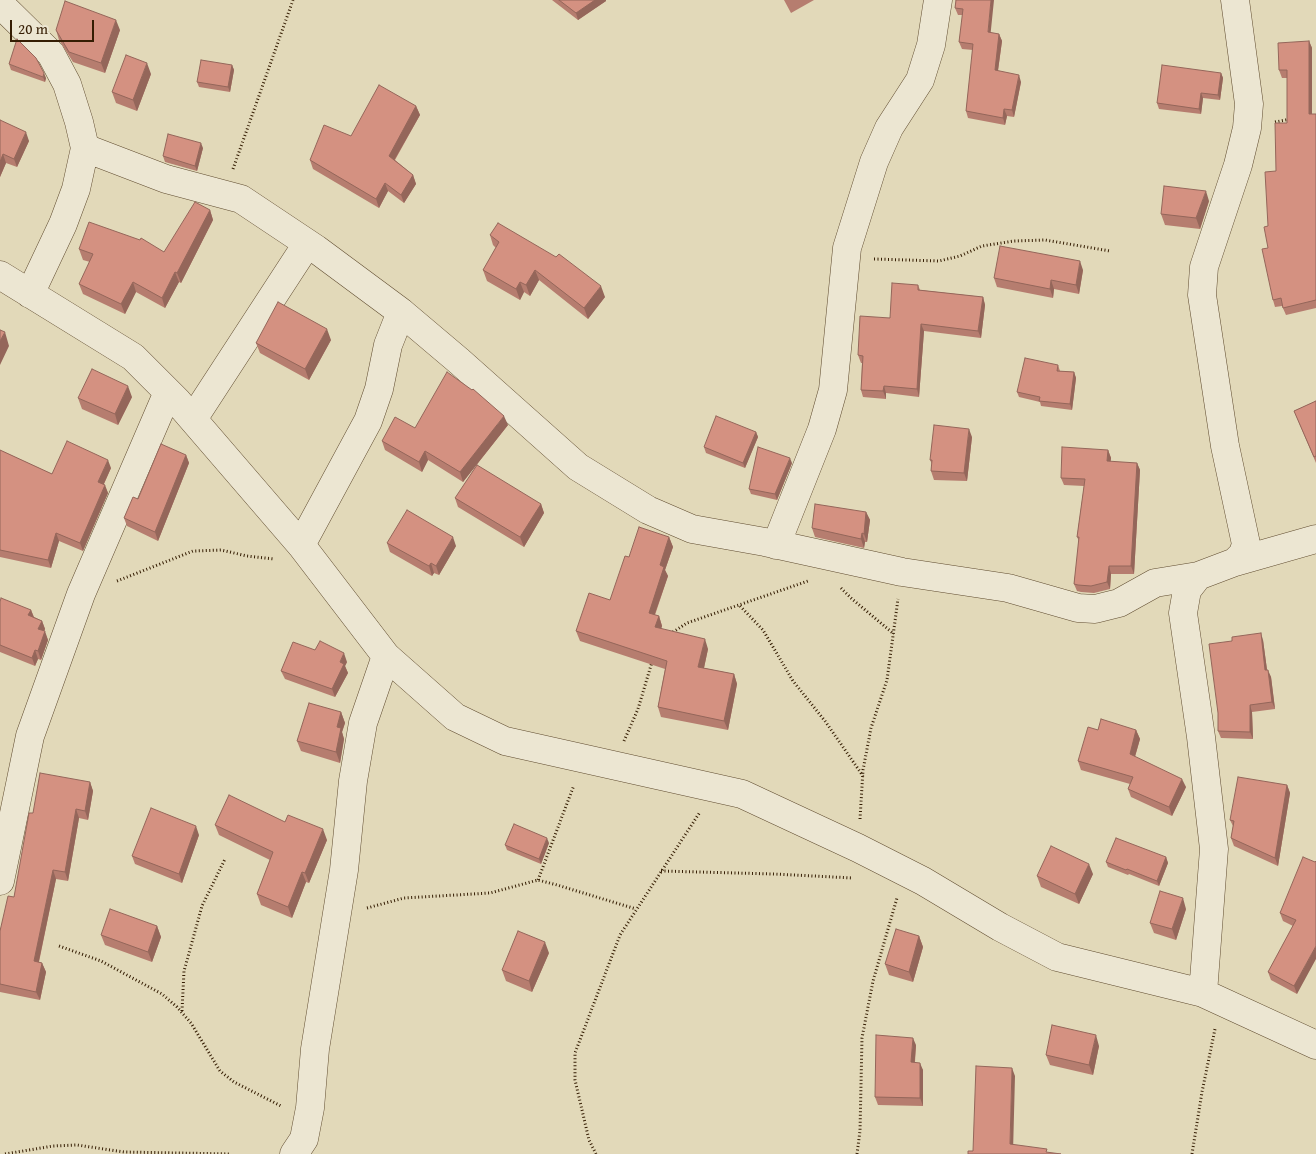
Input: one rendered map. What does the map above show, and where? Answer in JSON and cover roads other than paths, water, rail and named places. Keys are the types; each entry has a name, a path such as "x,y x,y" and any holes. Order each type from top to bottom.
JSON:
{"street":[{"path":"776,544 822,429 833,390 847,248 874,162 889,128 920,80 931,45 938,0"},
{"path":"1234,0 1249,104 1247,128 1238,165 1204,266 1202,295 1225,446 1246,544 1244,554 1235,562"},
{"path":"0,4 51,54 66,84 85,148 76,189 63,224 30,294"},
{"path":"85,148 166,178 241,199 308,244 400,312 460,360 578,467 648,510 692,529 776,544 902,572 1008,588 1078,608 1096,609 1119,603 1154,583 1198,576 1235,562 1316,539"},
{"path":"193,419 308,244"},
{"path":"0,275 133,357 193,419 308,553 386,656 455,718 504,741 742,794 858,848 924,882 1000,927 1057,957 1212,998 1316,1045"},
{"path":"308,553 368,421 379,389 388,345 400,312"},
{"path":"0,881 30,736 81,594 168,392"},
{"path":"1198,576 1187,590 1183,613 1201,737 1214,849 1212,998"},
{"path":"294,1154 304,1139 308,1118 315,1048 344,870 353,781 363,723 386,656"}]}
